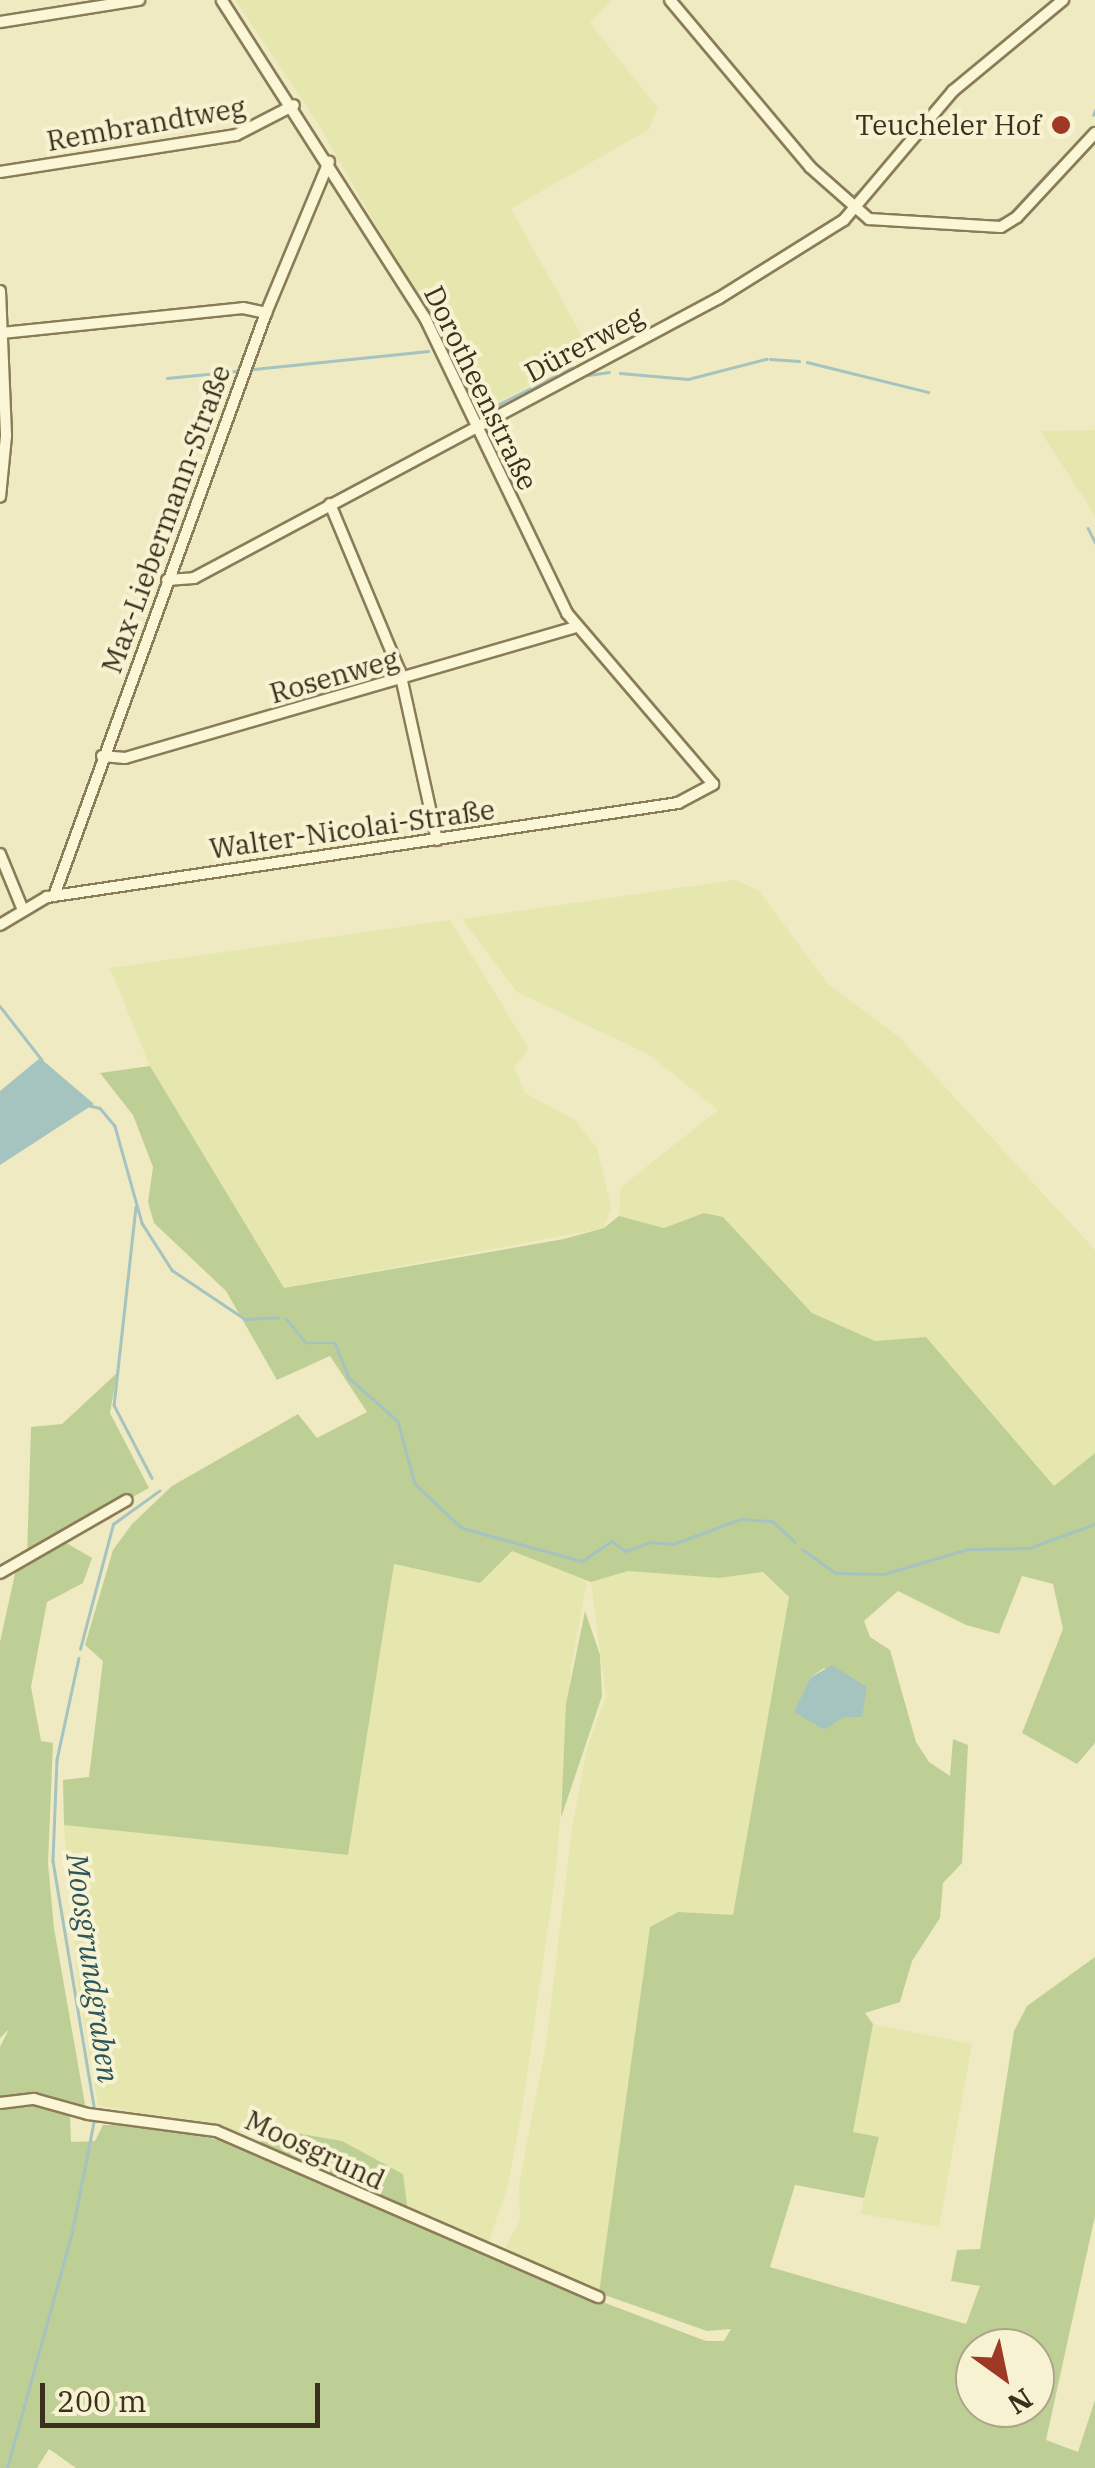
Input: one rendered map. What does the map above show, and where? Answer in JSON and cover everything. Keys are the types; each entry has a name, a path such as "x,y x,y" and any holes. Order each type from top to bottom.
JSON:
{"street":[{"path":"0,22 139,0"},
{"name":"Dorotheenstraße","path":"222,0 294,106 411,294 576,626 713,784"},
{"path":"670,0 853,209 895,224 1001,227 1018,218 1095,133"},
{"name":"Dürerweg","path":"168,580 194,578 719,298 853,209 953,91 1063,0"},
{"name":"Rembrandtweg","path":"0,172 236,135 294,106"},
{"name":"Max-Liebermann-Straße","path":"54,896 266,313 329,162"},
{"path":"0,291 6,436 0,498"},
{"path":"2,333 243,308 266,313"},
{"path":"330,504 402,681 437,840"},
{"name":"Rosenweg","path":"102,756 125,758 402,681 576,626"},
{"name":"Walter-Nicolai-Straße","path":"0,925 54,896 678,802 713,784"},
{"path":"0,854 24,910"},
{"path":"0,1573 127,1500"},
{"name":"Moosgrund","path":"0,2102 34,2099 88,2114 216,2131 598,2297"}],"green space":[{"path":"235,0 612,0 590,23 658,108 649,129 511,209 591,352 482,411 319,125"},
{"path":"1095,430 1095,515 1040,431"},
{"path":"735,880 758,890 828,984 899,1037 1095,1250 1095,1453 1054,1486 926,1337 875,1341 812,1313 723,1217 704,1213 664,1228 619,1216 621,1187 718,1110 648,1054 517,992 462,919"},
{"path":"450,920 529,1049 514,1067 525,1093 575,1120 597,1148 611,1207 604,1228 284,1288 150,1066 110,968"},
{"path":"150,1066 284,1288 564,1239 604,1228 619,1216 664,1228 704,1213 723,1217 812,1313 875,1341 926,1337 1054,1486 1095,1453 1095,1743 1077,1764 1022,1733 1063,1629 1053,1584 1022,1576 999,1634 966,1625 898,1591 864,1621 870,1637 890,1650 916,1742 929,1762 950,1776 953,1739 968,1745 962,1863 943,1883 940,1918 912,1961 900,2002 865,2013 873,2024 853,2132 879,2137 864,2198 795,2185 770,2267 966,2324 980,2286 951,2281 957,2250 980,2249 1014,2031 1027,2006 1095,1957 1095,2216 1055,2399 1055,2328 955,2328 955,2428 1049,2428 1046,2440 1078,2452 1095,2400 1095,2468 76,2468 49,2449 37,2468 0,2468 0,2106 33,2101 70,2114 71,2142 95,2141 103,2125 156,2125 243,2146 296,2133 342,2141 403,2174 409,2220 531,2275 706,2341 724,2341 731,2329 707,2331 599,2293 650,1927 678,1912 733,1915 789,1597 763,1572 719,1578 628,1571 591,1582 512,1551 480,1583 394,1564 348,1855 64,1825 63,1780 89,1777 103,1661 85,1645 113,1550 132,1524 172,1486 298,1414 317,1438 367,1412 330,1356 277,1380 226,1291 154,1223 148,1202 153,1167 133,1115 100,1073","holes":["824,1668 867,1687 864,1699 824,1730 795,1712 810,1678"]},
{"path":"117,1373 110,1413 149,1488 27,1556 31,1427 62,1424"},
{"path":"63,1541 92,1558 83,1583 47,1602 31,1687 41,1741 53,1743 48,1863 54,1928 86,2110 33,2095 0,2099 0,2047 9,2029 0,2038 0,1642 16,1569"},
{"path":"512,1551 588,1576 571,1668 556,1871 523,2104 508,2185 488,2244 409,2212 296,2133 253,2135 98,2105 78,1987 64,1825 348,1855 393,1564 480,1583"},
{"path":"628,1571 719,1578 763,1572 789,1597 733,1916 678,1912 618,2165 599,2293 504,2250 520,2220 519,2184 546,2045 572,1829 587,1747 606,1697 591,1582"},
{"path":"585,1611 600,1655 602,1696 561,1818 566,1704"},
{"path":"873,2024 972,2044 939,2227 860,2214 879,2138 853,2132"}],"water":[{"path":"40,1058 94,1104 0,1165 0,1091"},
{"path":"832,1665 867,1687 862,1717 844,1717 824,1730 794,1712 810,1678"}],"waterway":[{"path":"1093,115 1095,110"},
{"path":"992,222 1008,216 1053,167"},
{"path":"853,197 858,192"},
{"path":"254,369 428,351"},
{"path":"452,357 481,413 571,368"},
{"path":"620,373 688,379 766,359"},
{"path":"770,359 799,361"},
{"path":"807,362 928,392"},
{"path":"167,378 237,371"},
{"path":"588,375 609,372"},
{"path":"1088,528 1095,542"},
{"path":"0,1006 42,1060"},
{"path":"87,1105 100,1108 115,1126 142,1223 172,1270 245,1319 278,1317"},
{"name":"Moosgrundgraben","path":"136,1207 114,1405 152,1478"},
{"path":"286,1318 306,1343 335,1343 349,1378 398,1421 415,1484 462,1528 582,1561 612,1541 626,1551 651,1542 673,1544 741,1519 772,1521 795,1542"},
{"name":"Moosgrundgraben","path":"80,1649 113,1524 159,1491"},
{"path":"802,1549 836,1573 884,1574 968,1549 1029,1548 1095,1524"},
{"name":"Moosgrundgraben","path":"79,1658 57,1760 53,1861 94,2106"},
{"name":"Moosgrundgraben","path":"7,2468 72,2232 94,2120"}],"place":[{"name":"Teucheler Hof","path":"1061,125"}]}
